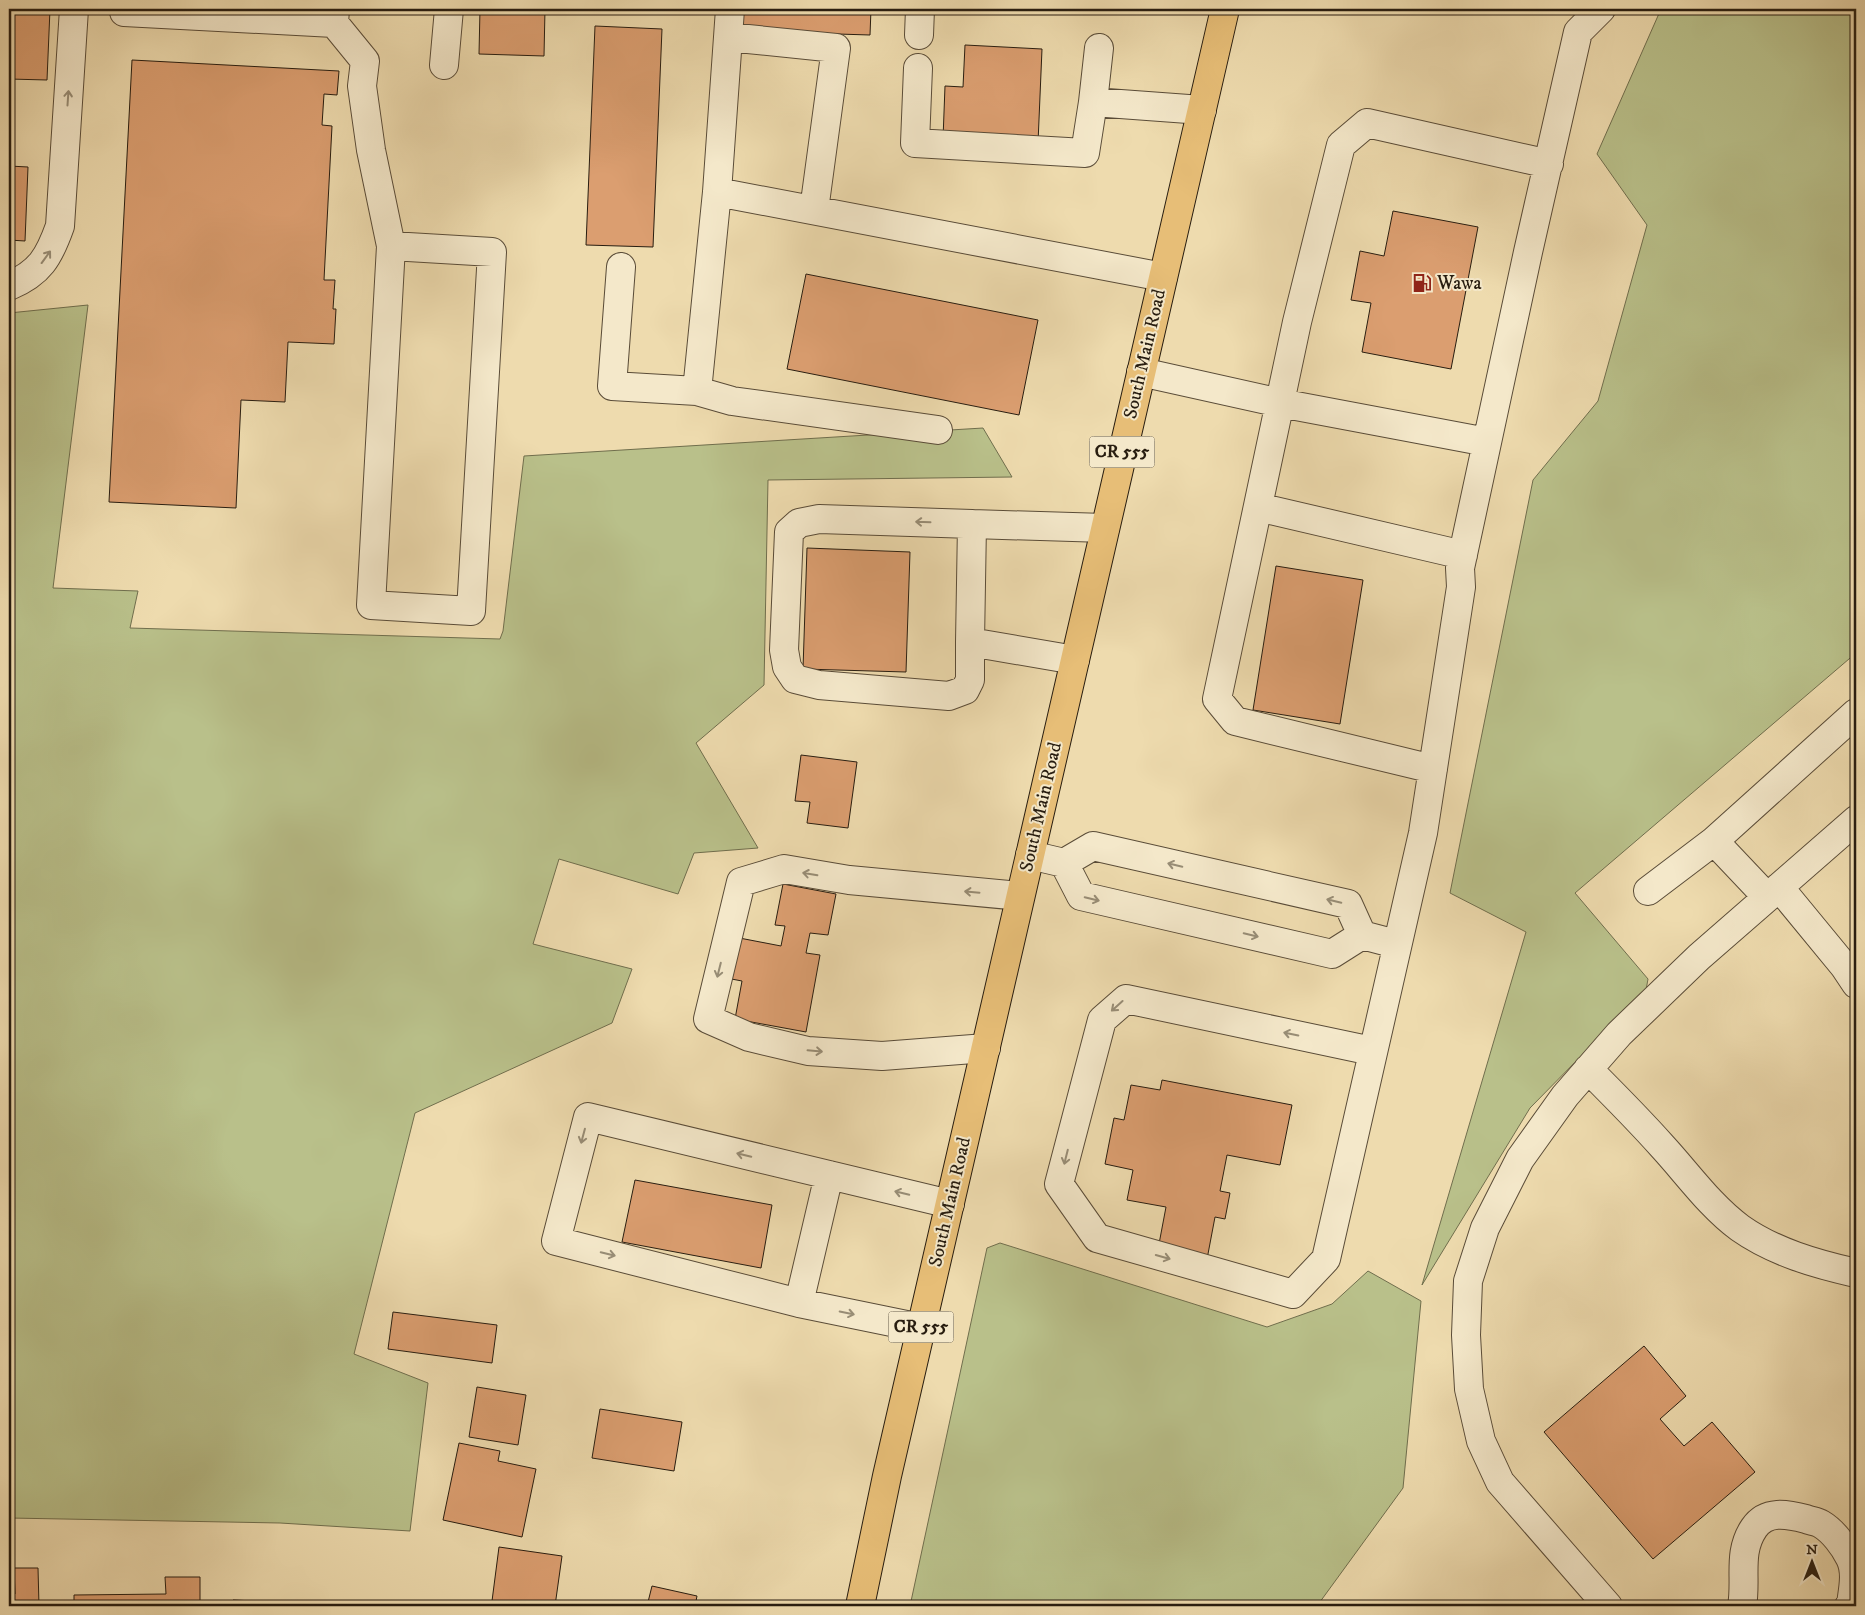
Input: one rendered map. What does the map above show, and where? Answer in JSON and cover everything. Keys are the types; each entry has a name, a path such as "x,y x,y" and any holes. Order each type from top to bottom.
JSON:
{"main road":[{"name":"South Main Road","path":"860,1606 889,1466 1225,9"}],"street":[{"path":"9,286 37,270 52,249 60,226 74,9"},
{"path":"125,9 124,12 334,16 364,61 362,86 370,141 391,246 372,605 471,611 492,252 391,246"},
{"path":"444,64 449,9"},
{"path":"697,391 717,192 730,9"},
{"path":"1372,1051 1126,998 1102,1020 1059,1184 1097,1238 1293,1294 1326,1259 1396,944 1423,833 1462,587 1460,568 1548,164 1578,32 1601,9"},
{"path":"728,36 836,48 814,210"},
{"path":"918,68 915,143 1085,154 1099,48"},
{"path":"1093,102 1202,110"},
{"path":"1433,769 1235,720 1217,699 1297,322 1341,145 1366,123 1548,164"},
{"path":"717,192 1163,277"},
{"path":"621,267 612,386 697,391 732,401 938,430"},
{"path":"1141,372 1280,403 1488,442"},
{"path":"1258,508 1463,555"},
{"path":"972,524 970,680 965,690 949,696 819,685 795,679 787,667 784,650 789,532 799,523 819,519 1105,528"},
{"path":"970,642 1075,660"},
{"path":"1648,891 1714,841 1856,713"},
{"path":"1608,1606 1500,1482 1481,1442 1469,1389 1466,1335 1468,1281 1485,1228 1520,1159 1565,1096 1619,1034 1698,956 1856,820"},
{"path":"1714,841 1773,892 1852,971"},
{"path":"1030,855 1064,863 1094,846 1348,904 1362,935"},
{"path":"1064,863 1081,896 1332,954 1362,935 1396,944"},
{"path":"986,1048 882,1056 808,1051 749,1036 708,1019 741,882 784,869 850,880 1020,896"},
{"path":"1588,1069 1660,1144 1712,1203 1740,1228 1773,1246 1814,1263 1856,1273"},
{"path":"921,1328 799,1303 556,1241 588,1117 950,1204"},
{"path":"799,1303 829,1175"},
{"path":"1742,1606 1745,1591 1744,1548 1759,1522 1764,1518 1779,1514 1821,1524 1838,1539 1851,1560 1854,1579 1851,1604 1849,1606"}],"green space":[{"path":"1661,9 1856,9 1856,653 1575,893 1648,979 1646,990 1530,1108 1422,1285 1526,932 1450,893 1533,480 1598,401 1647,225 1597,154"},
{"path":"88,305 53,588 138,591 130,628 500,639 503,631 524,456 983,428 1012,477 768,480 764,685 696,743 758,848 694,853 678,894 559,859 533,944 632,969 612,1023 415,1113 354,1354 428,1383 410,1531 280,1523 9,1518 9,313"},
{"path":"1000,1243 1267,1327 1332,1304 1368,1271 1421,1301 1403,1488 1317,1606 910,1606 987,1248"}],"building":[{"path":"9,9 50,9 47,80 9,79"},
{"path":"480,9 545,9 544,56 479,54"},
{"path":"740,9 871,9 870,35 739,31"},
{"path":"595,26 662,29 653,247 586,245"},
{"path":"965,45 1042,49 1038,143 943,139 945,86 963,87"},
{"path":"132,60 339,71 337,95 324,94 322,125 332,126 324,280 335,280 333,309 336,309 334,344 288,342 285,402 241,400 236,508 109,502"},
{"path":"9,166 28,167 25,241 9,240"},
{"path":"1393,211 1478,227 1451,369 1362,352 1371,303 1351,300 1360,251 1384,256"},
{"path":"806,274 1038,320 1019,415 787,369"},
{"path":"807,548 910,552 906,672 803,669"},
{"path":"1276,566 1363,580 1340,724 1253,710"},
{"path":"801,755 857,762 848,828 807,823 810,802 795,801"},
{"path":"783,884 836,894 828,935 810,933 806,953 820,955 806,1032 735,1019 742,981 721,977 729,936 781,946 785,926 775,925"},
{"path":"1162,1080 1292,1105 1280,1165 1227,1155 1220,1191 1230,1193 1225,1219 1215,1217 1204,1275 1155,1265 1166,1207 1127,1200 1133,1170 1105,1164 1114,1118 1124,1120 1131,1085 1160,1090"},
{"path":"635,1180 772,1205 761,1268 622,1242"},
{"path":"393,1312 497,1325 492,1363 388,1349"},
{"path":"1644,1346 1686,1396 1660,1419 1684,1446 1712,1422 1755,1472 1653,1559 1544,1432"},
{"path":"477,1387 526,1395 518,1445 469,1437"},
{"path":"600,1409 682,1422 674,1471 592,1458"},
{"path":"459,1443 500,1451 498,1461 536,1469 522,1537 443,1520"},
{"path":"499,1547 562,1556 555,1606 532,1606 492,1601"},
{"path":"14,1568 38,1568 39,1606 9,1606 9,1594 15,1594"},
{"path":"165,1577 200,1577 200,1606 74,1606 74,1595 166,1594"},
{"path":"652,1586 697,1596 695,1606 647,1606"},
{"path":"233,1600 320,1604 320,1606 233,1606"}],"place":[{"name":"Wawa","path":"1422,283"}]}
